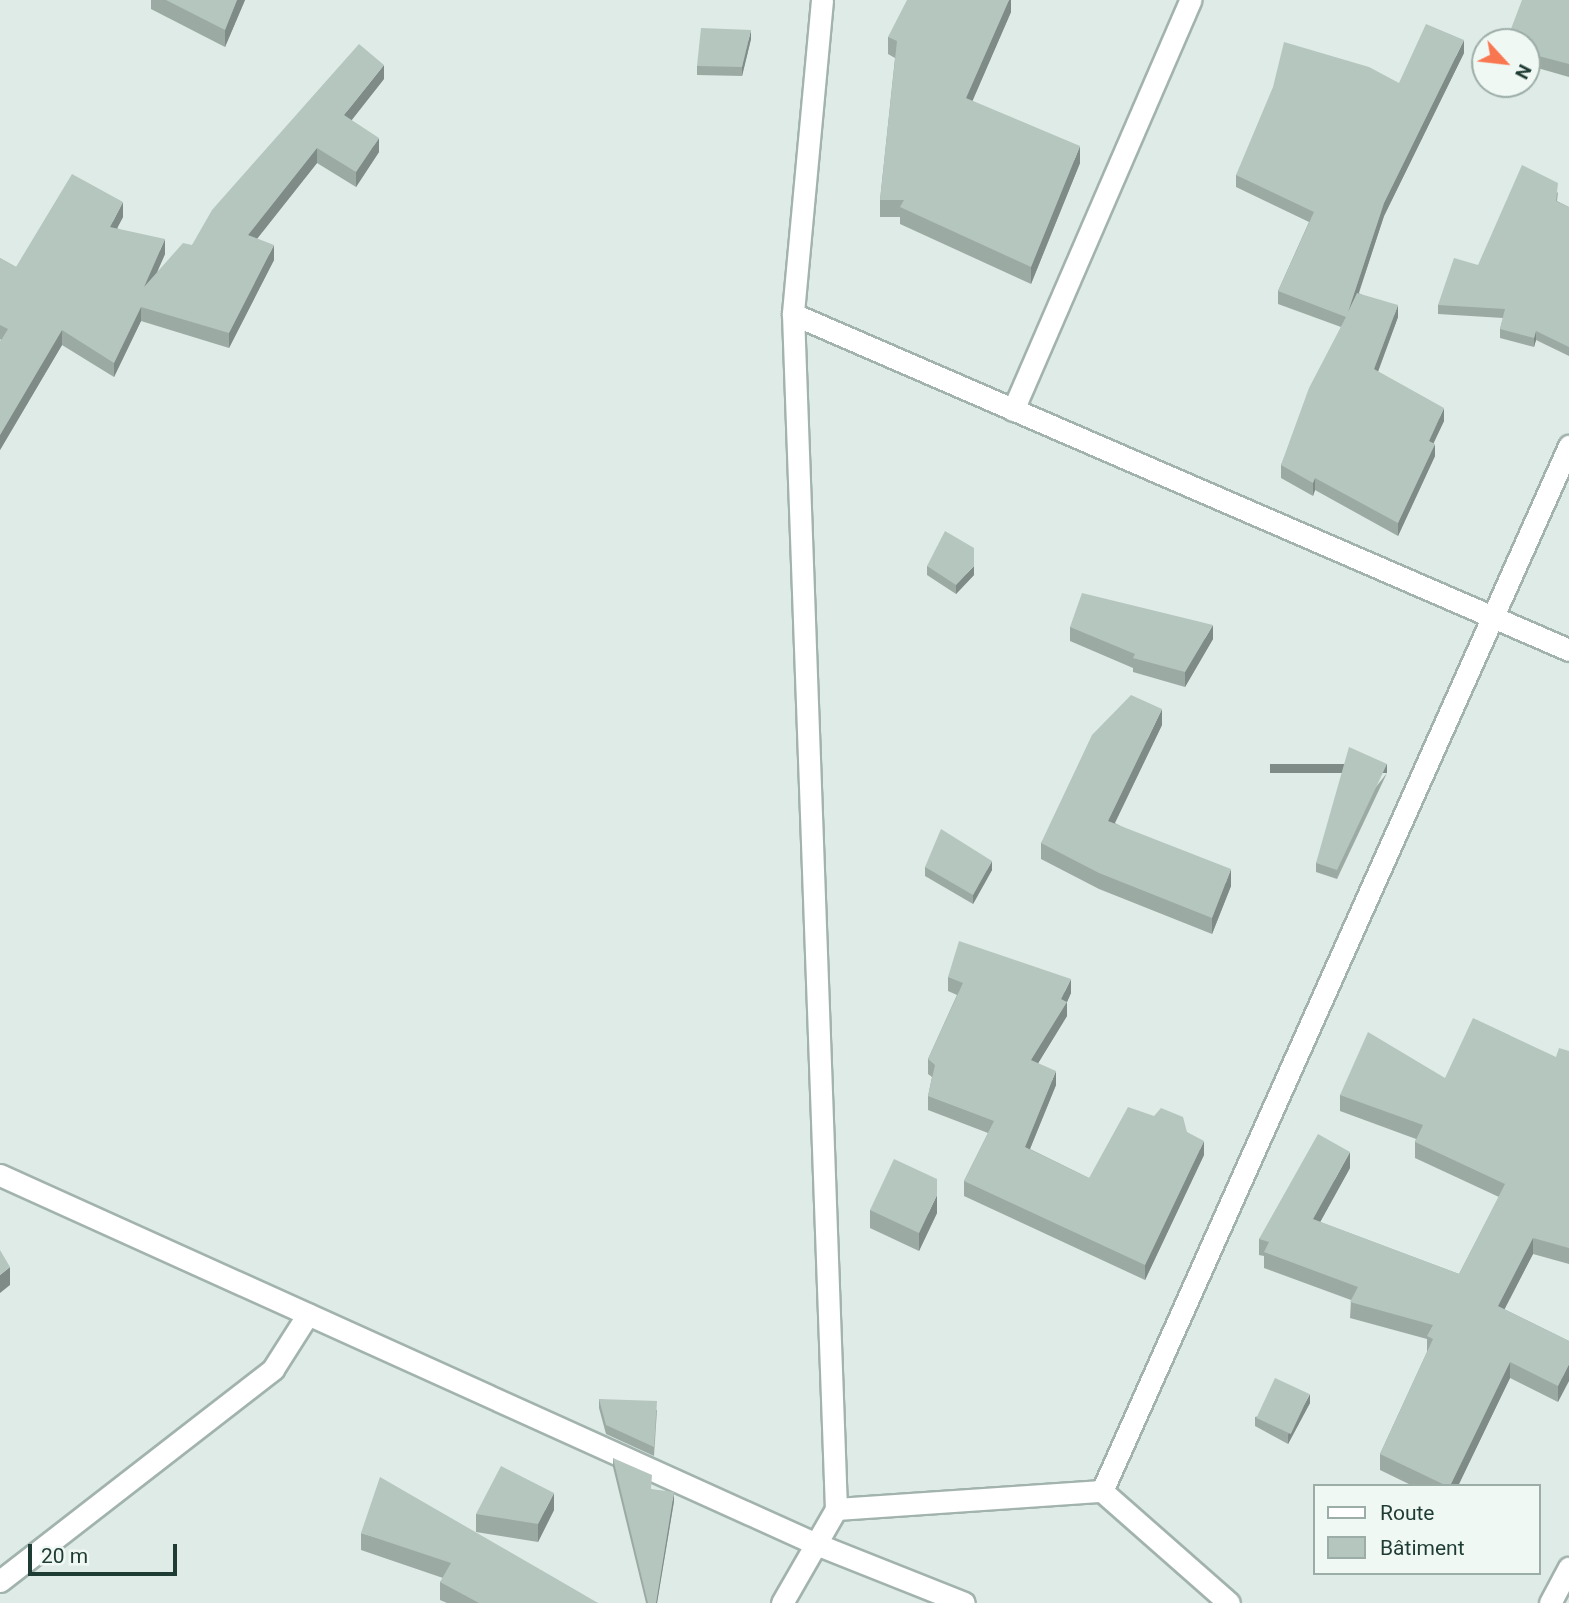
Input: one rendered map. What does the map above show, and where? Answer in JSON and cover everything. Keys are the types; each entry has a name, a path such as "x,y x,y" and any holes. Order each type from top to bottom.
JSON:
{"street":[{"path":"782,1603 836,1509 793,314 822,0"},
{"path":"1013,410 1190,0"},
{"path":"793,314 1569,650"},
{"path":"1102,1491 1489,617 1569,446"},
{"path":"0,1175 816,1544 964,1603"},
{"path":"0,1581 273,1369 308,1314"},
{"path":"836,1509 1102,1491 1229,1603"},
{"path":"1550,1603 1569,1568"}],"building":[{"path":"166,0 237,0 225,30"},
{"path":"907,0 1009,0 966,98 1080,146 1031,267 900,207 904,200 880,200 897,41 888,37"},
{"path":"1522,0 1569,0 1569,64 1541,57 1541,28 1511,28"},
{"path":"1426,24 1464,40 1384,203 1348,312 1357,293 1398,305 1374,369 1444,408 1429,441 1435,444 1398,523 1315,478 1313,483 1281,465 1309,388 1346,317 1278,291 1314,212 1236,175 1273,87 1284,42 1369,67 1399,83"},
{"path":"701,28 751,30 742,67 697,66"},
{"path":"359,44 384,65 344,115 379,138 356,172 317,148 248,235 274,245 229,333 141,307 114,363 62,330 0,435 0,342 8,329 0,325 0,258 16,267 72,174 123,202 110,227 165,239 144,287 183,243 192,245 212,210"},
{"path":"1522,165 1558,183 1556,201 1569,207 1569,347 1536,331 1534,338 1500,329 1505,309 1438,305 1454,258 1478,265"},
{"path":"945,531 974,548 974,566 956,585 927,566"},
{"path":"1082,593 1213,625 1185,672 1133,658 1135,654 1070,627"},
{"path":"1131,695 1162,709 1108,821 1231,869 1212,918 1099,873 1041,843 1092,735"},
{"path":"1349,747 1387,764 1337,870 1316,863"},
{"path":"941,829 992,861 973,895 925,867"},
{"path":"959,941 1071,979 1061,999 1067,1002 1031,1060 1056,1071 1025,1147 1089,1178 1128,1107 1154,1116 1161,1108 1183,1117 1187,1132 1204,1141 1145,1265 964,1181 994,1121 928,1096 935,1065 928,1059 963,983 948,977"},
{"path":"1473,1018 1556,1057 1559,1048 1569,1051 1569,1248 1533,1238 1498,1306 1569,1341 1569,1364 1558,1386 1510,1362 1451,1484 1443,1484 1380,1454 1433,1339 1427,1336 1433,1325 1350,1302 1358,1287 1264,1252 1269,1242 1259,1239 1318,1134 1350,1152 1313,1219 1459,1274 1505,1184 1415,1142 1423,1125 1340,1095 1368,1032 1445,1078"},
{"path":"894,1159 937,1179 937,1195 919,1233 870,1210"},
{"path":"0,1250 10,1267 0,1275"},
{"path":"1275,1378 1309,1394 1291,1434 1256,1418"},
{"path":"599,1399 657,1401 654,1447 606,1425"},
{"path":"613,1458 652,1475 651,1489 674,1492 656,1603 648,1603"},
{"path":"501,1466 554,1493 538,1524 476,1514"},
{"path":"380,1477 598,1603 479,1603 440,1582 451,1563 361,1533"}]}
